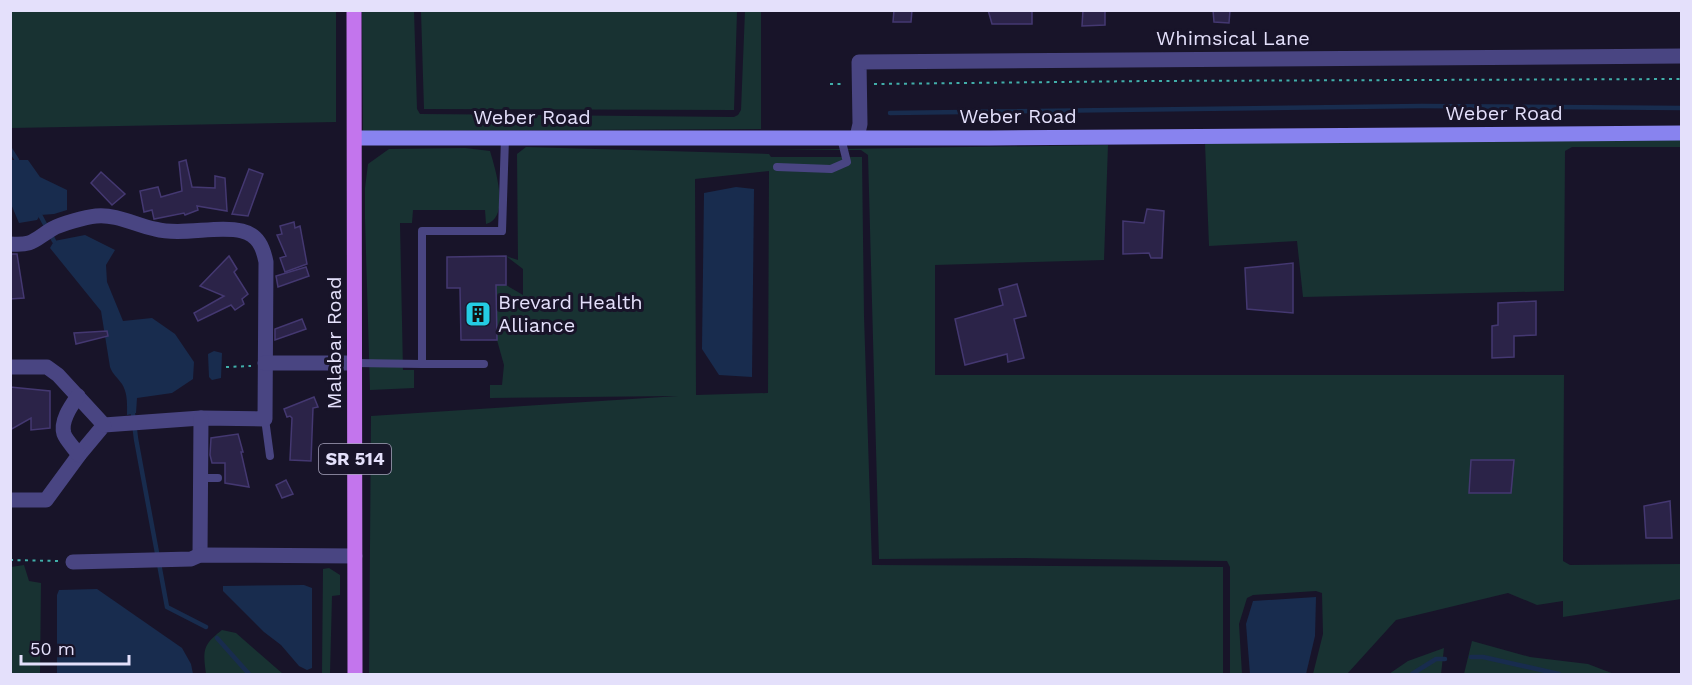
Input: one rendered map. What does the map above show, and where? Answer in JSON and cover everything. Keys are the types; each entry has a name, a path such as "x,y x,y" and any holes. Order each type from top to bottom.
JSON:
{"main road":[{"name":"Malabar Road","path":"354,10 355,675"}],"street":[{"name":"Whimsical Lane","path":"849,137 860,124 859,62 877,60 1682,56"},
{"name":"Weber Road","path":"354,138 990,138 1682,133"},
{"path":"10,244 27,245 48,233 94,216 111,216 156,230 243,231 256,238 263,246 266,262 265,419 221,414 201,418 104,425 46,500 10,500"},
{"path":"266,363 356,363"},
{"path":"10,367 46,367 58,375 104,425"},
{"path":"78,396 65,420 64,434 79,455"},
{"path":"200,555 201,418"},
{"path":"73,562 191,559 200,555 355,556"}],"lane":[{"path":"777,167 831,169 847,162 849,137"},
{"path":"422,364 422,231 502,231 505,138"},
{"path":"356,363 484,364"},
{"path":"265,419 270,456"},
{"path":"201,478 218,478"}],"path":[{"path":"830,84 1682,79"},
{"path":"225,367 266,363"},
{"path":"10,560 73,562"}],"green space":[{"path":"10,11 336,11 336,122 11,128"},
{"path":"362,11 414,11 417,109 420,114 734,117 741,110 745,11 761,11 761,129 363,131"},
{"path":"421,11 737,11 734,110 424,109"},
{"path":"1681,140 1682,147 1572,147 1565,151 1564,291 1303,297 1297,241 1209,246 1205,143"},
{"path":"1108,145 1104,260 935,265 935,375 1564,375 1563,561 1570,565 1681,564 1681,599 1563,617 1563,601 1537,605 1508,593 1396,620 1347,674 1313,674 1323,634 1322,593 1316,591 1253,595 1247,598 1239,624 1242,674 1230,674 1230,567 1227,561 1023,558 879,559 868,155 861,150 775,150"},
{"path":"526,147 769,154 771,157 862,157 864,316 872,565 1223,567 1223,674 369,674 371,416 678,396 490,398 490,385 502,385 504,365 497,340 496,285 506,285 523,295 523,269 506,256 518,260 517,154","holes":["769,171 768,393 696,395 695,179"]},
{"path":"465,148 490,151 499,192 498,212 494,220 486,224 485,210 413,210 412,223 400,223 403,370 414,370 414,388 370,390 365,218 368,164 389,149"},
{"path":"24,565 29,581 41,583 40,674 11,674 11,567"},
{"path":"329,568 340,575 340,595 332,596 330,674 322,674 323,569"},
{"path":"222,630 236,633 283,674 206,674 205,649 207,644"},
{"path":"1472,641 1530,657 1588,664 1614,674 1464,674"},
{"path":"1444,648 1441,674 1389,674 1408,661"}],"water":[{"path":"11,160 28,160 40,177 67,190 67,210 40,215 37,220 19,223 11,204"},
{"path":"736,187 754,189 752,377 719,375 702,349 704,193"},
{"path":"85,235 115,250 106,265 107,282 123,321 152,318 175,334 194,362 193,379 172,393 137,398 136,413 127,415 125,392 110,367 101,311 50,248 54,241"},
{"path":"214,351 222,353 221,378 212,380 209,377 208,354"},
{"path":"304,585 312,588 312,668 307,670 299,666 281,645 264,632 223,591 223,586"},
{"path":"97,589 182,648 191,664 193,674 57,674 57,595 59,590"},
{"path":"1316,597 1315,636 1306,674 1250,674 1246,624 1253,601"}],"building":[{"path":"894,10 912,10 911,22 893,22"},
{"path":"988,10 1032,10 1032,24 992,24"},
{"path":"1083,10 1105,10 1105,25 1082,26"},
{"path":"1213,10 1230,10 1229,23 1214,22"},
{"path":"186,160 192,187 215,188 215,176 225,178 227,211 197,206 198,210 185,215 184,213 154,219 152,210 144,212 140,191 158,187 161,197 182,191 179,162"},
{"path":"249,169 263,174 248,216 232,214"},
{"path":"101,172 125,194 112,205 91,183"},
{"path":"1147,209 1164,211 1162,258 1151,258 1149,253 1123,254 1123,221 1144,223"},
{"path":"294,222 295,228 300,226 307,264 285,272 280,258 286,256 277,235 282,234 280,226"},
{"path":"10,254 17,254 24,298 10,299"},
{"path":"229,256 237,269 234,272 248,294 242,299 244,304 235,310 231,305 198,321 194,313 224,296 200,286"},
{"name":"Brevard Health Alliance","path":"506,256 506,285 496,285 497,340 461,340 460,288 447,288 447,257"},
{"path":"1293,263 1293,313 1247,309 1245,268"},
{"path":"306,267 309,276 278,287 276,276"},
{"path":"1017,284 1026,316 1014,319 1024,358 1008,362 1007,354 965,365 955,319 1003,305 999,289"},
{"path":"1536,301 1536,335 1514,336 1514,357 1492,358 1492,326 1498,325 1498,303"},
{"path":"302,319 306,329 275,340 275,329"},
{"path":"107,331 108,336 76,344 74,333"},
{"path":"10,387 50,391 50,428 31,430 31,418 10,430"},
{"path":"314,397 318,407 313,408 311,461 290,460 292,418 287,417 284,409"},
{"path":"238,434 249,487 225,483 225,463 212,463 210,455 211,438"},
{"path":"1471,460 1514,460 1511,493 1469,493"},
{"path":"286,480 293,494 282,498 276,485"},
{"path":"1670,501 1672,538 1646,538 1644,506"}],"waterway":[{"path":"890,113 1422,106 1682,108"},
{"path":"10,149 17,160"},
{"path":"40,215 54,241"},
{"path":"133,414 167,607 206,627"},
{"path":"217,638 249,674"},
{"path":"1471,657 1483,657 1559,674"},
{"path":"1412,674 1436,659 1445,659"}],"place":[{"name":"Brevard Health Alliance","path":"478,314"}]}
